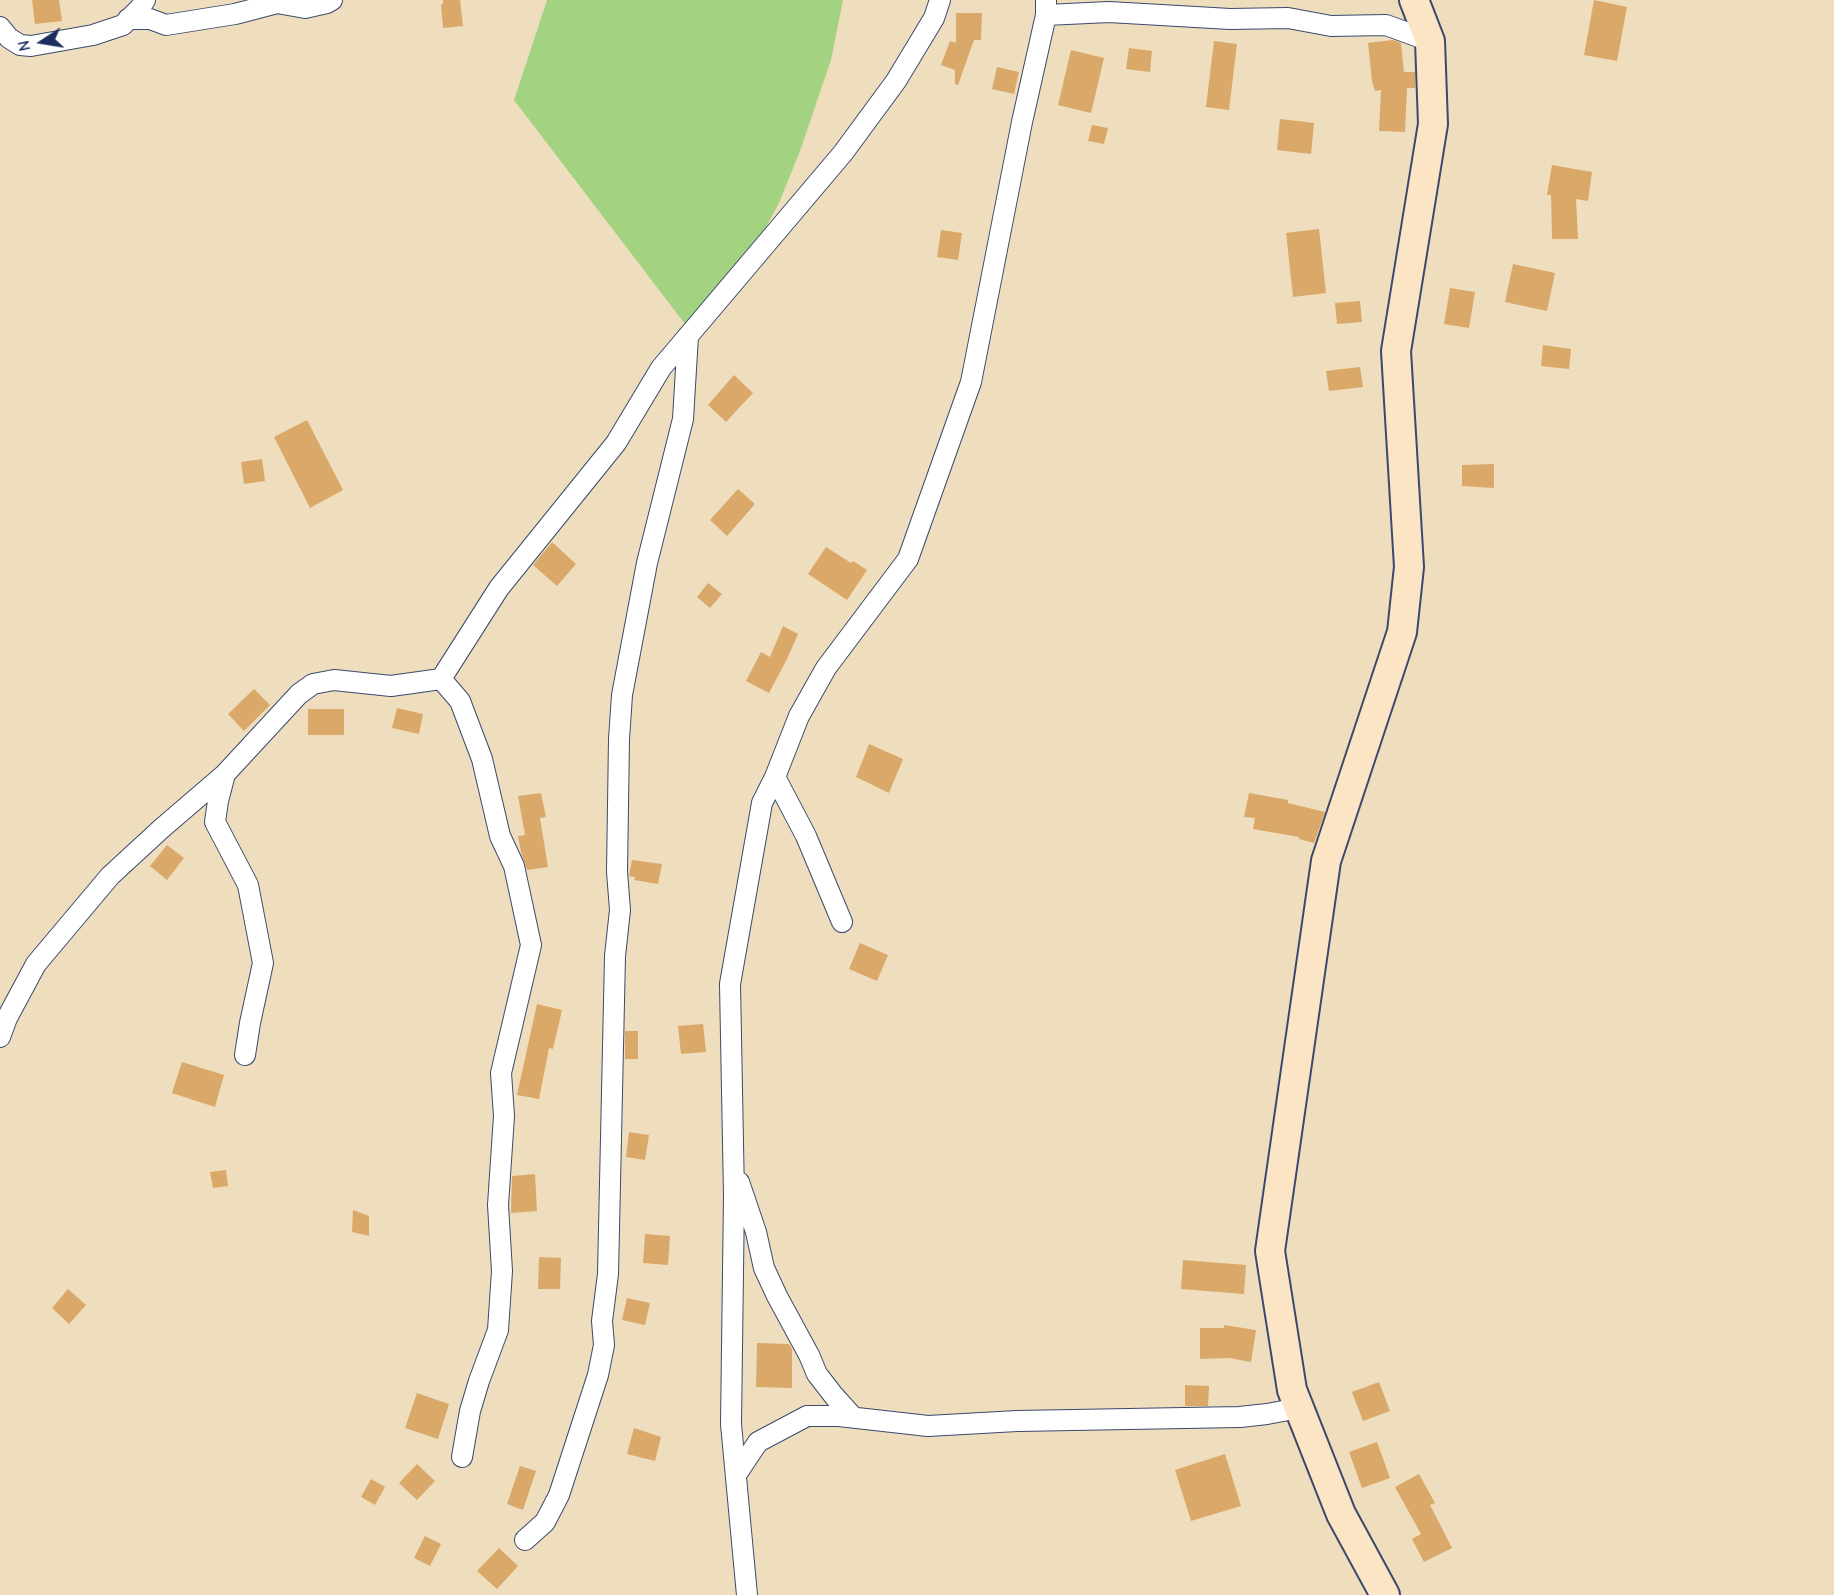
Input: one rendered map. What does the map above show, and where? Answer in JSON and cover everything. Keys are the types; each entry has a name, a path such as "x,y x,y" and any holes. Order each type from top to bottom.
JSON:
{"street":[{"path":"0,27 9,38 20,45 32,46 93,35 123,25 145,0"},
{"path":"128,20 150,19 166,25 235,14 277,3 305,8 332,0"},
{"path":"0,1036 36,964 110,876 225,774 299,694 313,684 334,680 391,686 441,679 499,588 616,443 661,368 843,153 896,81 934,18 940,0"},
{"path":"1385,1595 1341,1514 1292,1390 1270,1251 1326,861 1402,632 1409,567 1396,351 1433,124 1430,41 1414,0"},
{"path":"747,1595 731,1424 734,1165 730,984 762,803 799,716 826,668 908,559 912,548 971,382 1046,8 1230,19 1288,18 1331,26 1386,25 1430,41"},
{"path":"525,1540 545,1522 559,1495 598,1375 604,1345 602,1321 608,1274 615,956 620,910 619,740 622,695 647,563 683,419 688,336"},
{"path":"441,679 460,701 482,759 500,836 514,866 531,945 501,1073 504,1116 498,1205 501,1271 498,1330 470,1411 462,1457"},
{"path":"225,774 215,822 248,885 262,963 245,1055"},
{"path":"775,777 806,836 842,922"},
{"path":"734,1165 756,1232 764,1268 817,1374 853,1417"},
{"path":"736,1475 758,1442 807,1416 853,1417 927,1426 946,1426 1017,1421 1240,1417 1299,1408"}],"green space":[{"path":"547,0 843,0 831,60 800,151 779,203 761,236 685,324 514,100"}],"building":[{"path":"32,0 59,0 62,21 35,24"},
{"path":"443,0 460,0 463,26 443,28 441,5"},
{"path":"1594,0 1627,7 1617,61 1584,55"},
{"path":"956,13 982,13 981,40 974,40 958,85 955,84 955,70 941,65 950,41 956,43"},
{"path":"1393,40 1401,43 1404,72 1415,72 1415,88 1407,88 1405,132 1379,131 1381,90 1375,91 1372,81 1368,43"},
{"path":"1214,41 1237,44 1229,110 1206,107"},
{"path":"1129,48 1152,51 1150,72 1126,69"},
{"path":"1071,50 1104,58 1091,113 1058,105"},
{"path":"997,67 1019,72 1014,94 992,89"},
{"path":"1280,119 1314,123 1311,154 1277,150"},
{"path":"1092,125 1108,128 1104,144 1088,141"},
{"path":"1552,165 1592,172 1588,201 1576,199 1578,239 1552,239 1551,195 1547,195"},
{"path":"1319,229 1326,293 1293,297 1286,233"},
{"path":"941,230 962,233 958,260 937,257"},
{"path":"1513,264 1555,273 1547,311 1505,302"},
{"path":"1450,288 1475,292 1469,328 1444,324"},
{"path":"1360,301 1362,322 1337,324 1335,303"},
{"path":"1543,345 1571,349 1569,369 1541,366"},
{"path":"1360,367 1363,387 1329,391 1326,371"},
{"path":"734,375 753,393 726,422 708,405"},
{"path":"307,420 343,490 310,508 274,437"},
{"path":"262,459 265,481 244,484 241,462"},
{"path":"1494,464 1494,488 1462,486 1462,465"},
{"path":"738,489 755,504 727,536 710,520"},
{"path":"552,542 576,564 557,586 533,565"},
{"path":"826,547 867,570 847,600 808,574"},
{"path":"708,583 722,594 710,608 697,597"},
{"path":"783,626 798,634 769,693 746,681 761,652 770,657"},
{"path":"254,689 270,705 244,731 228,714"},
{"path":"397,708 423,714 419,734 392,728"},
{"path":"308,709 344,709 344,735 308,735"},
{"path":"869,744 903,759 889,793 856,777"},
{"path":"541,793 546,817 540,818 548,867 527,870 518,836 525,835 518,796"},
{"path":"1249,793 1288,800 1288,803 1325,812 1314,843 1299,839 1299,837 1253,829 1255,818 1244,817"},
{"path":"167,845 184,858 167,880 150,866"},
{"path":"632,860 662,864 658,884 634,880 635,877 629,876"},
{"path":"860,943 888,955 877,981 849,969"},
{"path":"537,1004 562,1010 553,1049 549,1048 539,1099 517,1095"},
{"path":"703,1024 706,1052 681,1054 678,1026"},
{"path":"625,1031 638,1031 638,1059 625,1059"},
{"path":"182,1062 224,1075 215,1107 172,1093"},
{"path":"629,1132 649,1135 645,1160 626,1157"},
{"path":"226,1170 228,1186 213,1188 210,1172"},
{"path":"535,1174 537,1211 511,1213 512,1176"},
{"path":"353,1210 369,1216 369,1236 352,1232"},
{"path":"645,1234 670,1236 668,1265 643,1263"},
{"path":"539,1257 561,1258 560,1289 538,1289"},
{"path":"1183,1260 1246,1265 1244,1294 1181,1289"},
{"path":"68,1289 86,1305 69,1324 52,1308"},
{"path":"627,1298 650,1303 645,1325 622,1320"},
{"path":"1224,1325 1256,1330 1251,1362 1229,1358 1200,1359 1200,1328 1224,1328"},
{"path":"757,1343 789,1344 792,1349 792,1388 756,1387"},
{"path":"1379,1382 1390,1411 1363,1421 1352,1392"},
{"path":"1185,1385 1209,1386 1208,1406 1185,1406"},
{"path":"417,1393 449,1404 438,1439 405,1428"},
{"path":"634,1428 661,1437 655,1461 627,1454"},
{"path":"1377,1442 1390,1478 1362,1488 1349,1452"},
{"path":"1225,1454 1241,1506 1191,1521 1175,1470"},
{"path":"417,1464 435,1481 417,1500 399,1483"},
{"path":"520,1466 536,1471 523,1510 507,1504"},
{"path":"1419,1474 1435,1503 1430,1505 1452,1548 1424,1562 1412,1539 1421,1534 1395,1487"},
{"path":"371,1479 385,1487 375,1505 361,1497"},
{"path":"425,1536 441,1544 430,1566 414,1558"},
{"path":"499,1548 518,1566 497,1589 477,1571"}]}
